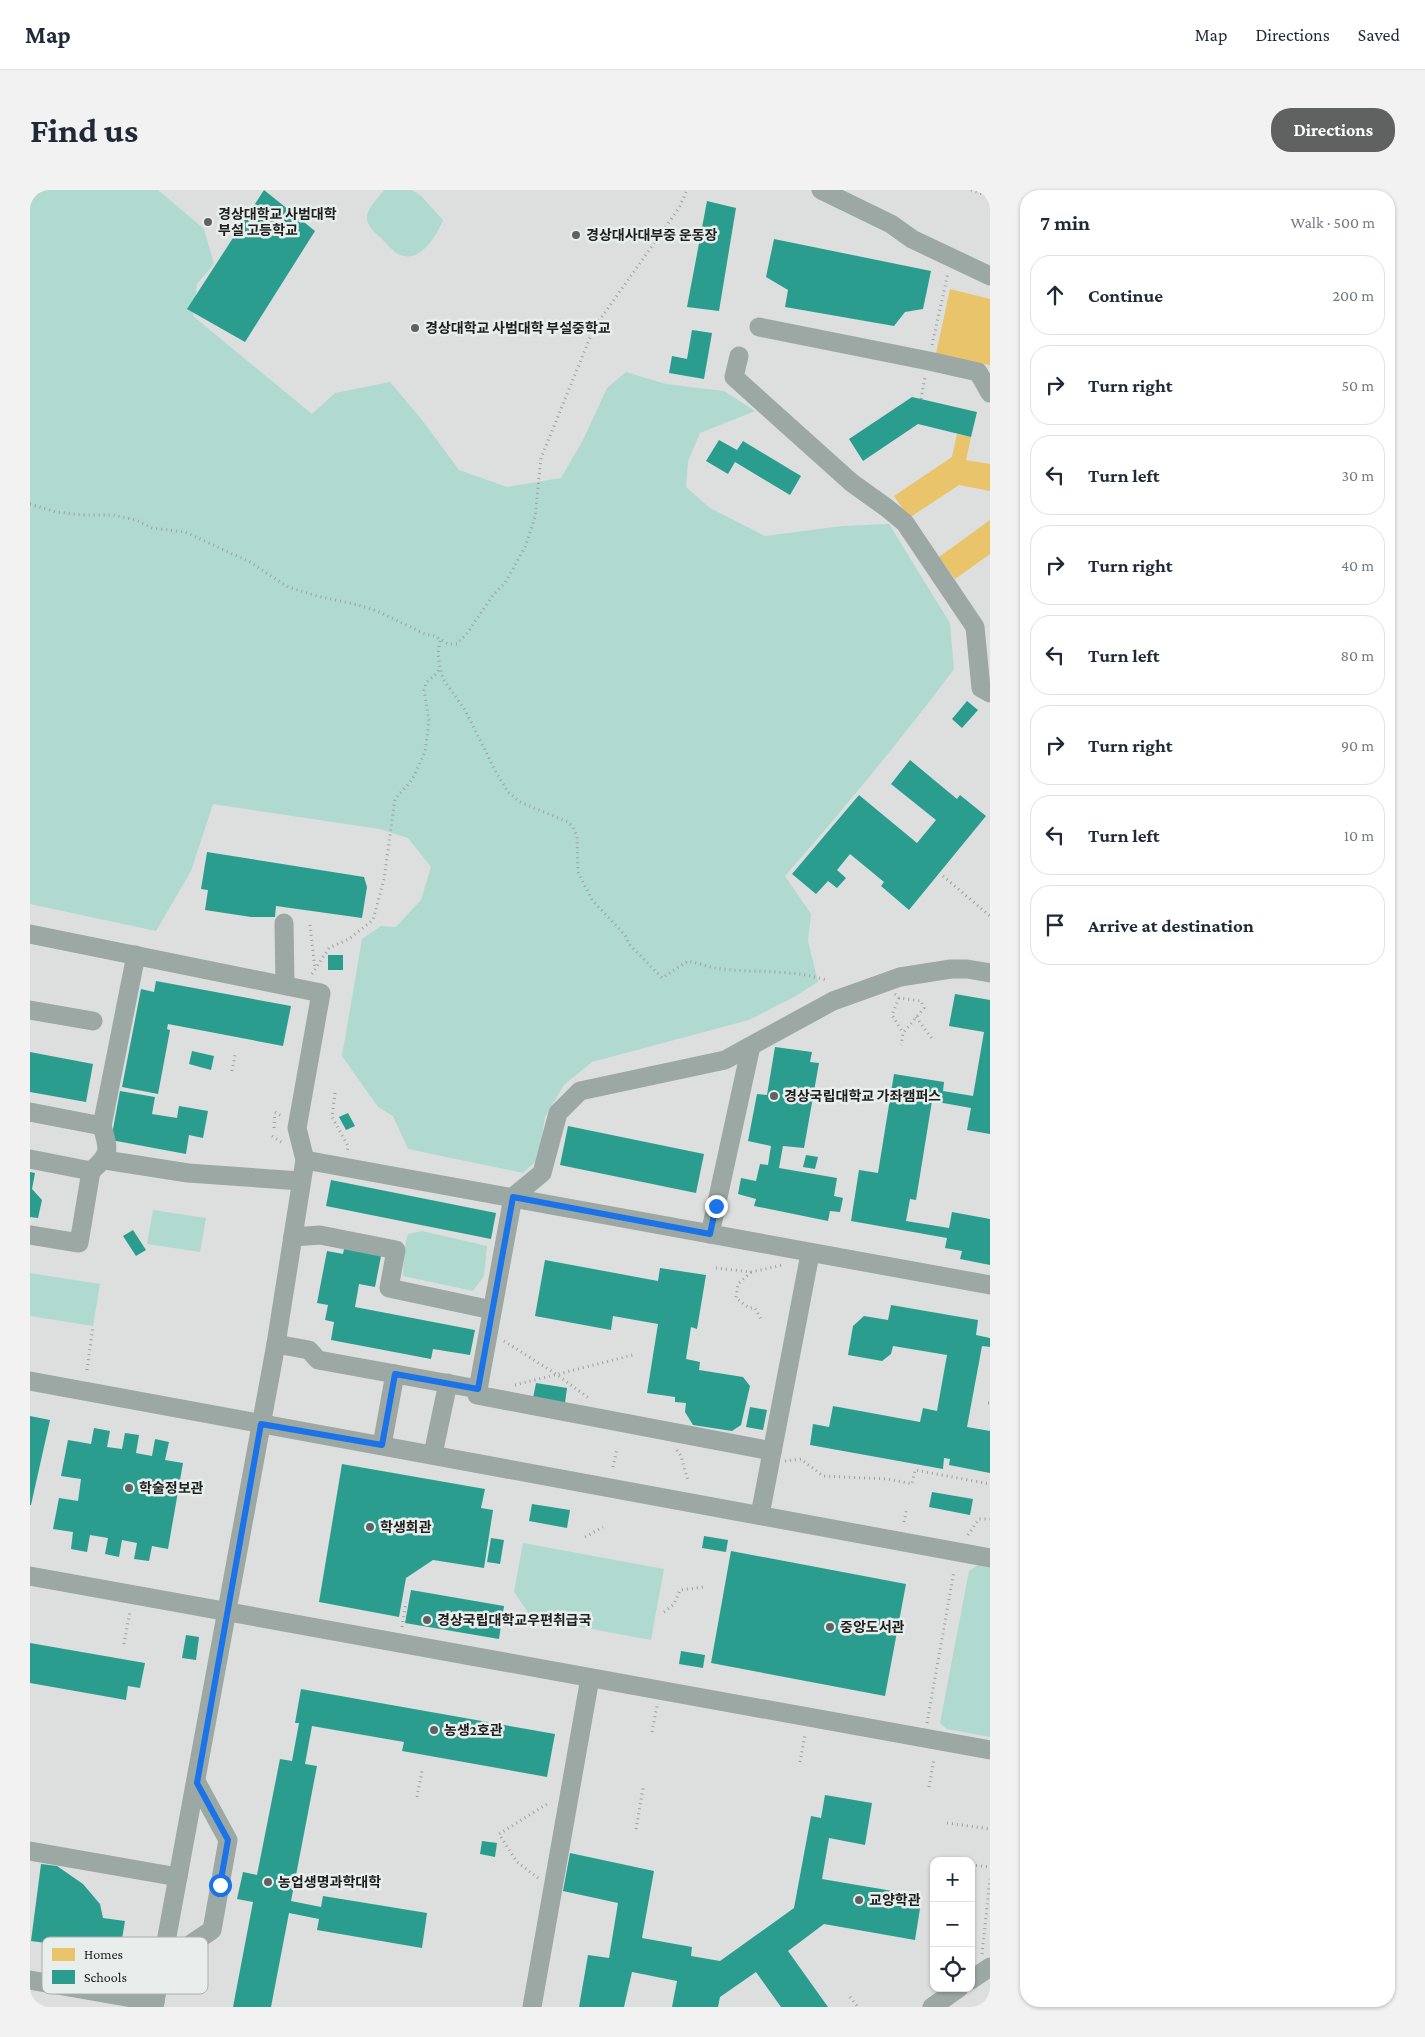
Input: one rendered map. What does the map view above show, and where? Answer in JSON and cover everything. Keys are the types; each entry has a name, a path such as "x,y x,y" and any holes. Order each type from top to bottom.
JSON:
{"street":[{"path":"821,190 892,224 912,239 990,276"},
{"path":"759,327 927,369 978,372 990,393"},
{"path":"739,356 734,377 852,483 887,508 904,523 975,627 981,688 990,693"},
{"path":"284,923 285,984"},
{"path":"30,934 322,992 297,1128 305,1160 276,1344 168,1937"},
{"path":"30,1235 79,1243 98,1165 108,1145 102,1126 136,955"},
{"path":"771,1457 661,1430 477,1395 513,1197 542,1173 558,1113 580,1092 725,1060 833,1001 885,982 951,969 967,969 990,973"},
{"path":"30,1010 93,1021"},
{"path":"710,1234 751,1046"},
{"path":"30,1112 102,1126"},
{"path":"30,1159 301,1181"},
{"path":"305,1160 513,1197 810,1254 990,1285"},
{"path":"293,1237 320,1235 396,1250 389,1288 492,1310"},
{"path":"760,1515 810,1254"},
{"path":"276,1344 309,1350 318,1360 478,1389"},
{"path":"382,1445 395,1374"},
{"path":"30,1381 990,1558"},
{"path":"434,1454 448,1383"},
{"path":"30,1576 990,1750"},
{"path":"532,2007 590,1678"},
{"path":"197,1783 228,1840 212,1930 202,1937"},
{"path":"30,1851 178,1877"},
{"path":"932,2007 953,1992"},
{"path":"100,1994 155,2005"}],"path":[{"path":"30,504 64,513 113,515 136,520 152,528 185,532 250,562 288,587 317,596 358,604 425,634 435,636 440,641 448,644 457,644 510,575 532,528 541,458 594,328 680,208 687,190"},
{"path":"971,190 990,197"},
{"path":"920,399 948,272"},
{"path":"440,641 438,654 440,668 449,688 465,710 508,792 520,802 568,822 573,827 577,838 578,872 592,900 625,935 629,944 662,978 688,960 720,969 781,971 809,974 826,980"},
{"path":"304,989 328,948 349,939 373,920 384,879 395,799 412,780 425,752 429,721 424,690 426,683 440,668"},
{"path":"943,876 990,916"},
{"path":"310,925 315,970"},
{"path":"885,982 898,998 920,1001 924,1008 903,1033 901,1045"},
{"path":"898,998 892,1016 903,1033"},
{"path":"916,1017 933,1040"},
{"path":"232,1071 235,1055"},
{"path":"335,1093 332,1118 348,1146"},
{"path":"274,1128 275,1112"},
{"path":"716,1268 751,1272 786,1265"},
{"path":"751,1272 738,1284 736,1298 749,1308 755,1308 762,1321"},
{"path":"87,1370 93,1326"},
{"path":"489,1331 556,1374 592,1401"},
{"path":"512,1386 634,1355"},
{"path":"661,1430 681,1456 688,1481"},
{"path":"613,1467 617,1449"},
{"path":"771,1457 801,1459 824,1476 888,1480 912,1484 916,1464"},
{"path":"915,1470 990,1484"},
{"path":"904,1522 907,1508"},
{"path":"968,1535 979,1519 990,1519"},
{"path":"585,1537 603,1527"},
{"path":"924,1738 954,1571"},
{"path":"664,1612 674,1604 680,1590 704,1587"},
{"path":"402,1627 406,1602"},
{"path":"124,1644 130,1611"},
{"path":"652,1732 660,1690"},
{"path":"800,1762 805,1734"},
{"path":"929,1787 934,1759"},
{"path":"417,1798 422,1771"},
{"path":"636,1829 643,1788"},
{"path":"547,1804 499,1834 517,1862 552,1889"},
{"path":"947,1823 990,1829"},
{"path":"975,1865 990,1867"},
{"path":"980,1974 990,1879"},
{"path":"850,1997 858,2007"}],"green space":[{"path":"30,190 158,190 204,229 214,264 197,284 193,316 312,414 335,393 390,382 422,420 459,470 507,487 561,478 583,440 607,388 626,372 666,384 724,391 755,411 700,433 688,461 686,487 710,508 765,536 842,526 889,524 950,623 954,669 829,826 785,876 811,914 808,941 818,982 794,997 749,1020 592,1062 564,1085 545,1117 539,1158 523,1173 408,1149 393,1116 378,1107 342,1056 362,939 381,926 396,927 421,900 431,867 408,838 380,829 213,804 191,871 156,931 30,904"},
{"path":"384,190 412,190 421,196 443,220 436,234 426,247 413,256 398,254 369,225 368,213"},
{"path":"153,1210 206,1218 200,1252 147,1244"},
{"path":"422,1231 487,1246 484,1276 473,1291 403,1276 404,1250 408,1234"},
{"path":"30,1273 100,1284 93,1326 30,1316"},
{"path":"523,1543 664,1569 651,1640 532,1618 514,1592"},
{"path":"978,1565 990,1567 990,1737 947,1729 940,1723 969,1571"}],"building: Homes":[{"path":"950,289 990,299 990,365 935,358"},
{"path":"957,434 971,437 966,460 990,464 990,491 959,485 909,518 894,496 952,457"},
{"path":"990,520 990,554 955,579 939,557"}],"building: Schools":[{"path":"264,190 315,231 245,342 187,309"},
{"path":"707,201 736,208 719,311 687,307"},
{"path":"774,239 931,271 923,309 905,312 894,326 785,307 788,290 766,277"},
{"path":"692,330 712,333 704,379 669,373 672,356 687,359"},
{"path":"912,397 977,412 971,437 918,424 863,461 849,439"},
{"path":"719,440 737,450 743,441 801,476 790,495 735,462 728,474 706,461"},
{"path":"967,701 978,710 962,728 952,719"},
{"path":"910,760 957,799 960,795 986,816 909,910 881,886 884,882 850,854 837,870 846,878 837,888 828,881 816,894 792,874 859,795 917,843 936,820 891,784"},
{"path":"207,852 364,877 367,887 362,918 276,906 275,917 251,917 205,910 208,890 201,889"},
{"path":"328,955 343,955 343,970 328,970"},
{"path":"156,981 291,1006 283,1046 168,1024 167,1029 170,1030 158,1094 122,1087 141,989 154,992"},
{"path":"955,994 990,1000 990,1134 967,1130 971,1108 932,1101 916,1200 910,1199 906,1221 949,1228 952,1212 990,1219 990,1265 960,1259 962,1251 945,1248 947,1238 851,1221 859,1170 878,1173 894,1074 944,1082 943,1091 973,1096 984,1032 949,1026"},
{"path":"775,1047 812,1052 810,1062 819,1063 804,1148 783,1146 779,1168 837,1178 834,1196 843,1198 840,1212 830,1211 828,1221 754,1206 756,1199 738,1194 741,1178 756,1181 760,1164 768,1165 771,1146 748,1141 757,1094 767,1095"},
{"path":"192,1051 214,1056 211,1070 189,1064"},
{"path":"30,1052 93,1064 86,1102 30,1092"},
{"path":"120,1091 155,1097 152,1114 177,1118 179,1106 208,1111 203,1138 189,1135 186,1154 111,1140"},
{"path":"348,1113 355,1126 346,1130 339,1117"},
{"path":"568,1126 704,1154 696,1193 560,1165"},
{"path":"806,1155 818,1157 815,1169 803,1167"},
{"path":"30,1172 35,1173 32,1189 42,1200 38,1218 30,1217"},
{"path":"331,1180 496,1213 491,1239 326,1206"},
{"path":"133,1230 146,1250 136,1256 123,1236"},
{"path":"345,1244 382,1251 375,1287 359,1284 355,1307 475,1330 470,1355 433,1349 431,1359 331,1340 334,1322 325,1320 328,1305 317,1303 327,1251 343,1254"},
{"path":"545,1260 658,1281 660,1268 706,1275 697,1329 691,1327 686,1359 700,1362 699,1370 743,1377 750,1386 741,1425 732,1431 693,1425 685,1412 686,1403 675,1402 675,1397 647,1393 658,1324 613,1316 611,1330 535,1316"},
{"path":"891,1305 978,1320 976,1335 990,1338 990,1347 982,1346 967,1427 990,1431 990,1473 949,1465 950,1459 944,1458 943,1469 810,1445 813,1424 829,1427 833,1406 920,1422 923,1408 937,1411 947,1355 893,1346 891,1354 882,1361 848,1355 853,1326 864,1316 888,1320"},
{"path":"536,1383 567,1388 565,1403 533,1398"},
{"path":"750,1407 767,1410 763,1430 746,1427"},
{"path":"30,1416 50,1420 31,1505 30,1505"},
{"name":"학술정보관","path":"94,1428 110,1431 107,1447 122,1449 125,1433 139,1435 136,1453 152,1456 155,1439 169,1442 165,1460 183,1463 168,1549 152,1546 149,1561 134,1559 137,1543 122,1540 119,1557 105,1554 108,1538 90,1535 87,1552 71,1549 73,1532 53,1529 59,1498 78,1501 81,1479 61,1476 68,1440 91,1444"},
{"path":"342,1464 485,1489 481,1508 493,1510 484,1568 433,1560 406,1578 399,1617 319,1602"},
{"path":"932,1492 973,1499 970,1515 929,1507"},
{"path":"532,1504 570,1510 567,1528 529,1521"},
{"path":"704,1536 728,1540 726,1552 702,1548"},
{"path":"491,1538 504,1540 500,1564 487,1562"},
{"name":"중앙도서관","path":"731,1551 906,1584 885,1696 711,1663"},
{"path":"411,1590 504,1606 499,1639 405,1623"},
{"path":"186,1635 199,1637 196,1660 182,1658"},
{"path":"30,1643 145,1663 140,1688 128,1686 126,1700 30,1683"},
{"path":"681,1651 705,1655 703,1668 679,1664"},
{"path":"301,1689 555,1734 547,1777 402,1751 404,1742 312,1726 305,1764 317,1766 291,1901 321,1907 323,1896 427,1913 422,1948 317,1930 319,1919 289,1913 271,2007 233,2007 253,1902 237,1899 243,1872 257,1875 280,1759 292,1761 299,1723 295,1723"},
{"name":"교양학관","path":"825,1795 872,1803 865,1845 829,1838 822,1879 922,1896 915,1940 824,1924 788,1951 828,2007 781,2007 756,1972 720,1997 718,2007 672,2007 677,1981 632,1972 624,2007 579,2007 588,1955 609,1958 618,1903 563,1891 570,1853 654,1871 642,1938 692,1947 691,1956 720,1961 794,1908 811,1816 821,1818"},
{"path":"482,1841 497,1843 495,1857 480,1854"},
{"path":"41,1864 57,1866 83,1884 100,1904 103,1918 125,1921 122,1937 42,1937 42,1942 31,1941"}],"place":[{"name":"경상대학교 사범대학 부설 고등학교","path":"208,222"},
{"name":"경상대사대부중 운동장","path":"576,235"},
{"name":"경상대학교 사범대학 부설중학교","path":"415,328"},
{"name":"경상국립대학교 가좌캠퍼스","path":"774,1096"},
{"name":"학술정보관","path":"129,1488"},
{"name":"학생회관","path":"370,1527"},
{"name":"경상국립대학교우편취급국","path":"427,1620"},
{"name":"중앙도서관","path":"830,1627"},
{"name":"농생2호관","path":"434,1730"},
{"name":"농업생명과학대학","path":"268,1882"},
{"name":"교양학관","path":"859,1900"}],"route":[{"path":"220,1885 228,1840 197,1783 261,1424 382,1445 395,1374 478,1389 513,1197 710,1234 716,1206"}]}
